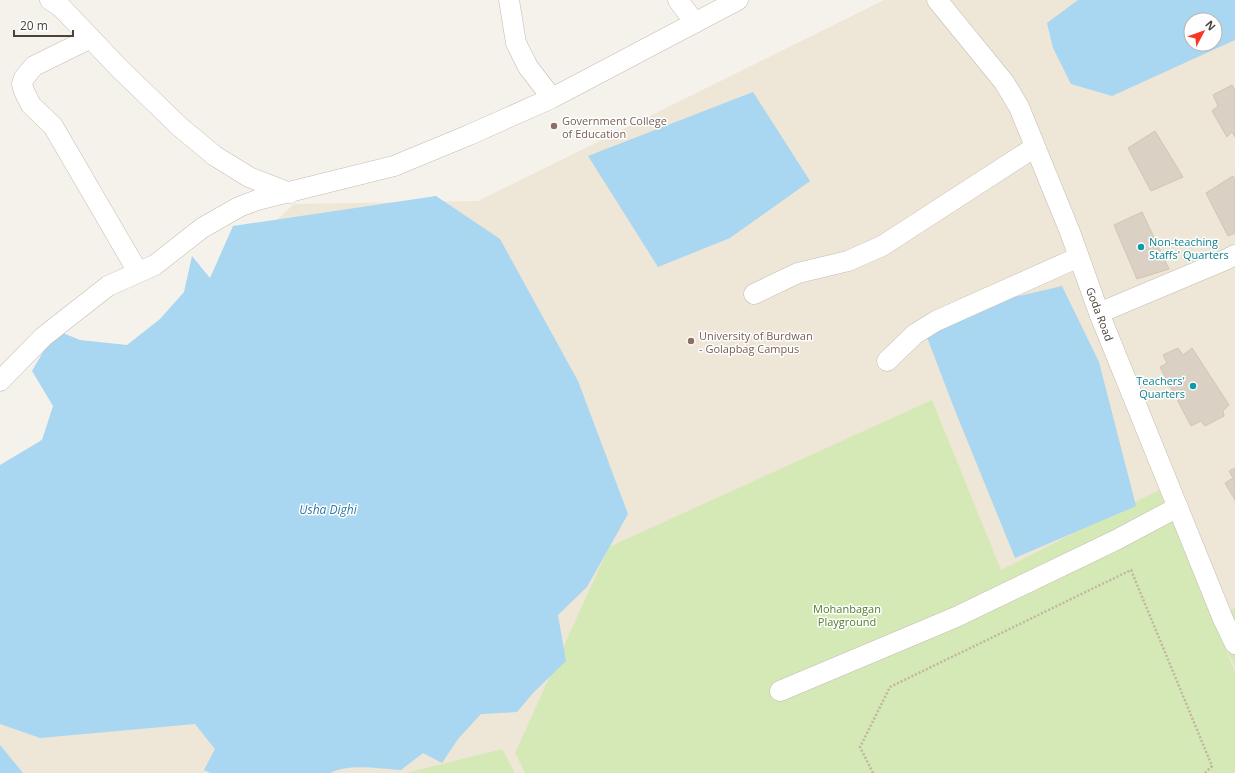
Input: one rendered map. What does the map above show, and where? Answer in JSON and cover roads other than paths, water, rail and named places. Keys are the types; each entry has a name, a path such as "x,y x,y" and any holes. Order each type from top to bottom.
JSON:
{"street":[{"path":"50,0 61,7 120,69 180,127 215,156 249,177 290,193"},
{"path":"509,0 516,43 528,67 552,98"},
{"path":"678,0 695,23"},
{"path":"0,381 43,337 108,286 155,265 202,228 239,207 257,200 394,166 469,135 552,98 738,0"},
{"name":"Goda Road","path":"937,0 1004,82 1019,107 1079,256 1099,313 1178,508 1229,616 1235,644"},
{"path":"90,38 34,66 24,78 22,84 31,105 53,126 60,137 138,272"},
{"path":"754,294 798,273 848,261 882,246 1035,147"},
{"path":"1099,313 1235,255"},
{"path":"887,361 915,334 936,322 1079,256"},
{"path":"780,691 956,617 1116,540 1178,508"}],"water":[{"path":"1078,0 1235,0 1235,40 1223,45 1223,12 1183,12 1183,52 1209,52 1112,96 1071,84 1053,48 1047,23"},
{"path":"753,92 810,181 730,238 658,267 588,156"},
{"name":"Usha Dighi","path":"436,196 500,239 578,381 628,514 587,587 558,615 566,661 533,693 517,712 481,714 458,739 442,763 423,753 401,770 355,767 330,773 211,773 204,770 215,749 195,724 40,738 0,724 0,465 42,440 53,406 32,371 47,345 63,333 80,340 127,345 160,319 184,292 192,256 210,278 233,226"},
{"path":"1062,286 1099,362 1136,506 1015,558 925,332 1011,298"},
{"path":"0,745 23,773 0,773"}],"place":[{"name":"Government College of Education","path":"554,126"},
{"name":"Non-teaching Staffs' Quarters","path":"1141,247"},
{"name":"University of Burdwan - Golapbag Campus","path":"691,341"},
{"name":"Teachers' Quarters","path":"1193,386"}],"park label":[{"name":"Mohanbagan Playground","path":"847,614"}]}
